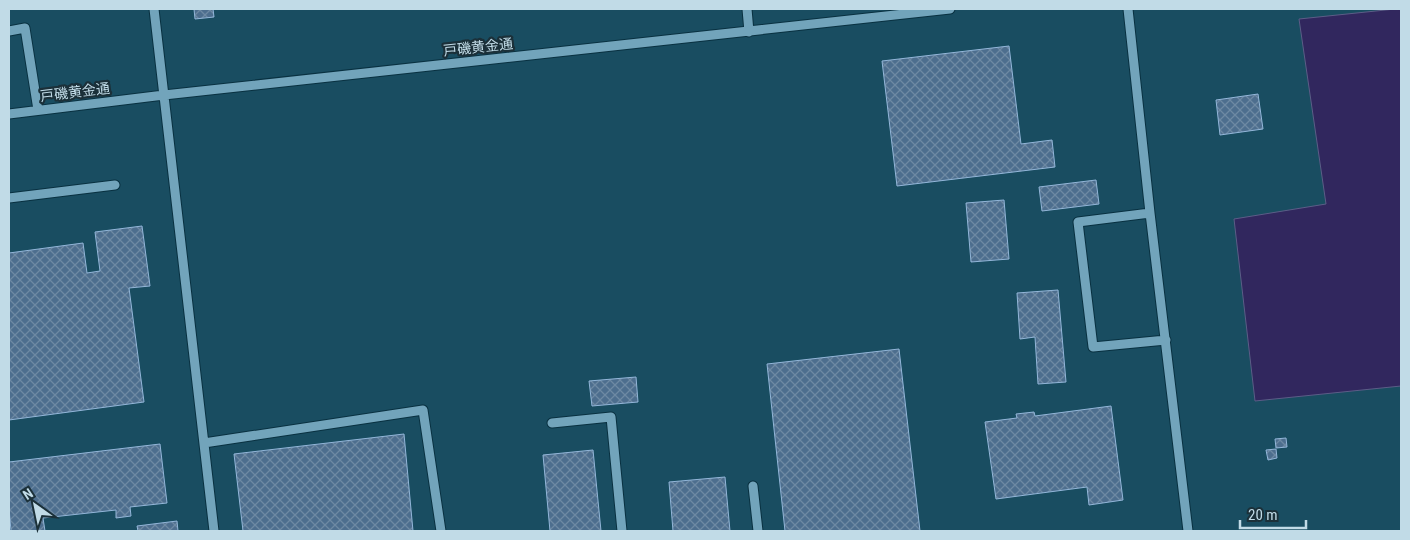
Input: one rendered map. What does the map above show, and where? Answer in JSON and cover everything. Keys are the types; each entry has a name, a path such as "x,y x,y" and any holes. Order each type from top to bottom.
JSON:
{"street":[{"path":"154,9 214,531"},
{"path":"747,9 749,32"},
{"name":"戸磯黄金通","path":"9,114 164,95 950,9"},
{"path":"1128,9 1188,531"},
{"path":"9,31 25,28 38,110"},
{"path":"9,198 115,185"},
{"path":"1150,213 1078,222 1093,347 1166,340"},
{"path":"204,443 423,410 441,531"},
{"path":"552,423 611,417 622,531"},
{"path":"753,486 758,531"}],"shaded area":[{"path":"1401,9 1401,386 1255,401 1234,219 1326,204 1299,19"}],"building":[{"path":"194,9 213,9 214,17 195,19"},
{"path":"1009,46 1021,144 1052,140 1055,167 897,186 882,61"},
{"path":"1258,94 1263,129 1220,135 1216,100"},
{"path":"1096,180 1099,204 1042,211 1039,187"},
{"path":"1004,200 1009,259 971,262 966,203"},
{"path":"142,226 150,286 129,288 144,402 9,420 9,253 83,243 87,273 100,271 95,232"},
{"path":"1058,290 1066,382 1038,384 1035,337 1020,339 1017,293"},
{"path":"899,349 920,531 785,531 767,364"},
{"path":"636,377 638,402 592,406 589,381"},
{"path":"1111,406 1123,500 1089,505 1087,487 996,499 985,422 1017,418 1016,414 1034,412 1035,416"},
{"path":"404,434 413,531 243,531 234,454"},
{"path":"1286,438 1287,447 1276,448 1275,439"},
{"path":"160,444 167,503 130,507 131,516 116,518 116,510 43,518 45,531 11,531 9,462"},
{"path":"1276,449 1277,458 1268,460 1266,450"},
{"path":"593,450 601,531 550,531 543,455"},
{"path":"725,477 730,531 673,531 669,482"},
{"path":"177,521 178,531 138,531 137,526"}]}
